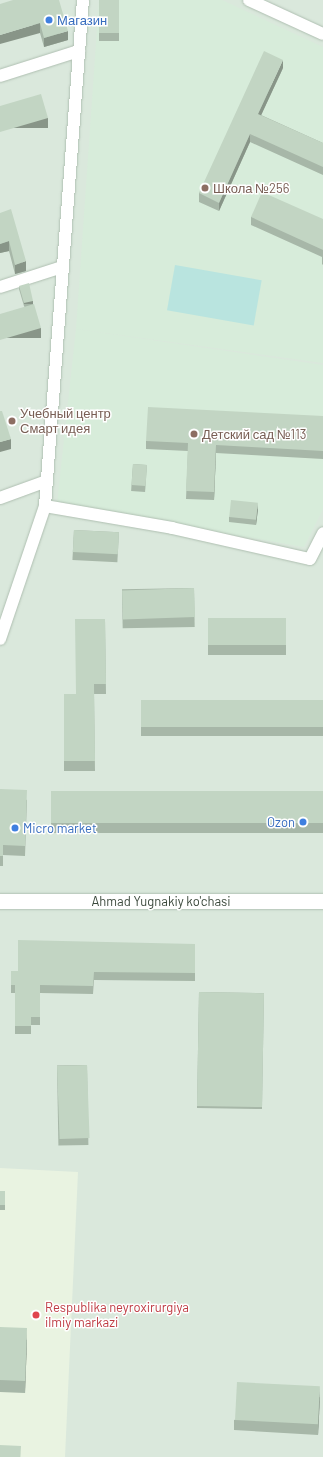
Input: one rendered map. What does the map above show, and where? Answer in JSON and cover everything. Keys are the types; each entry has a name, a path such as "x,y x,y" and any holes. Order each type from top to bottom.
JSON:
{"street":[{"path":"0,639 45,506 83,0"},
{"path":"249,0 323,34"},
{"path":"0,76 79,51"},
{"path":"0,287 62,268"},
{"path":"0,498 47,481"},
{"path":"45,506 172,528 310,559 323,533"},
{"name":"Ahmad Yugnakiy ko'chasi","path":"0,901 323,900"}],"shaded area":[{"path":"0,0 323,0 323,1457 0,1457"},
{"name":"Школа №256","path":"99,0 222,0 323,47 323,363 76,329"},
{"path":"175,265 262,280 254,326 167,310"},
{"name":"Детский сад №113","path":"76,329 323,365 323,509 304,547 57,504"},
{"name":"Respublika neyroxirurgiya ilmiy markazi","path":"0,1168 78,1172 65,1457 0,1457"}],"building":[{"path":"13,0 59,0 68,31 44,38 40,23 0,35 0,4"},
{"path":"99,0 119,0 119,33 99,33"},
{"path":"264,51 283,60 258,114 323,143 323,167 250,134 219,203 199,193"},
{"path":"41,94 48,118 0,132 0,106"},
{"path":"262,192 323,219 323,250 251,217"},
{"path":"11,209 26,261 15,265 9,241 0,244 0,213"},
{"path":"29,283 33,301 24,303 19,286"},
{"path":"34,304 41,328 0,340 0,314"},
{"path":"148,407 323,416 323,451 216,445 214,492 186,491 188,443 146,441"},
{"path":"0,411 2,411 11,439 0,442"},
{"path":"133,464 147,465 146,486 132,485"},
{"path":"231,500 258,503 256,520 229,517"},
{"path":"74,530 119,532 118,554 73,552"},
{"path":"194,588 195,617 123,619 122,591"},
{"path":"208,618 286,618 286,645 208,645"},
{"path":"75,619 105,619 106,684 94,684 95,761 64,761 64,694 76,694"},
{"path":"141,700 323,700 323,727 141,727"},
{"path":"0,789 27,790 25,846 3,845 3,856 0,856"},
{"path":"51,791 323,791 323,823 51,823"},
{"path":"18,940 195,944 195,973 94,972 93,986 40,985 40,1017 31,1017 31,1026 15,1026 15,985 11,985 11,971 18,971"},
{"path":"199,992 264,993 262,1107 197,1106"},
{"path":"87,1065 90,1138 60,1139 57,1066"},
{"path":"0,1191 5,1191 5,1205 0,1205"},
{"path":"0,1327 27,1328 25,1381 0,1380"},
{"path":"237,1382 320,1386 318,1424 235,1420"},
{"path":"0,1445 21,1446 20,1457 0,1457"}],"place":[{"name":"Магазин","path":"49,20"},
{"name":"Школа №256","path":"205,188"},
{"name":"Учебный центр Смарт идея","path":"12,421"},
{"name":"Детский сад №113","path":"194,434"},
{"name":"Ozon","path":"303,822"},
{"name":"Micro market","path":"15,828"},
{"name":"Respublika neyroxirurgiya ilmiy markazi","path":"36,1315"}]}
